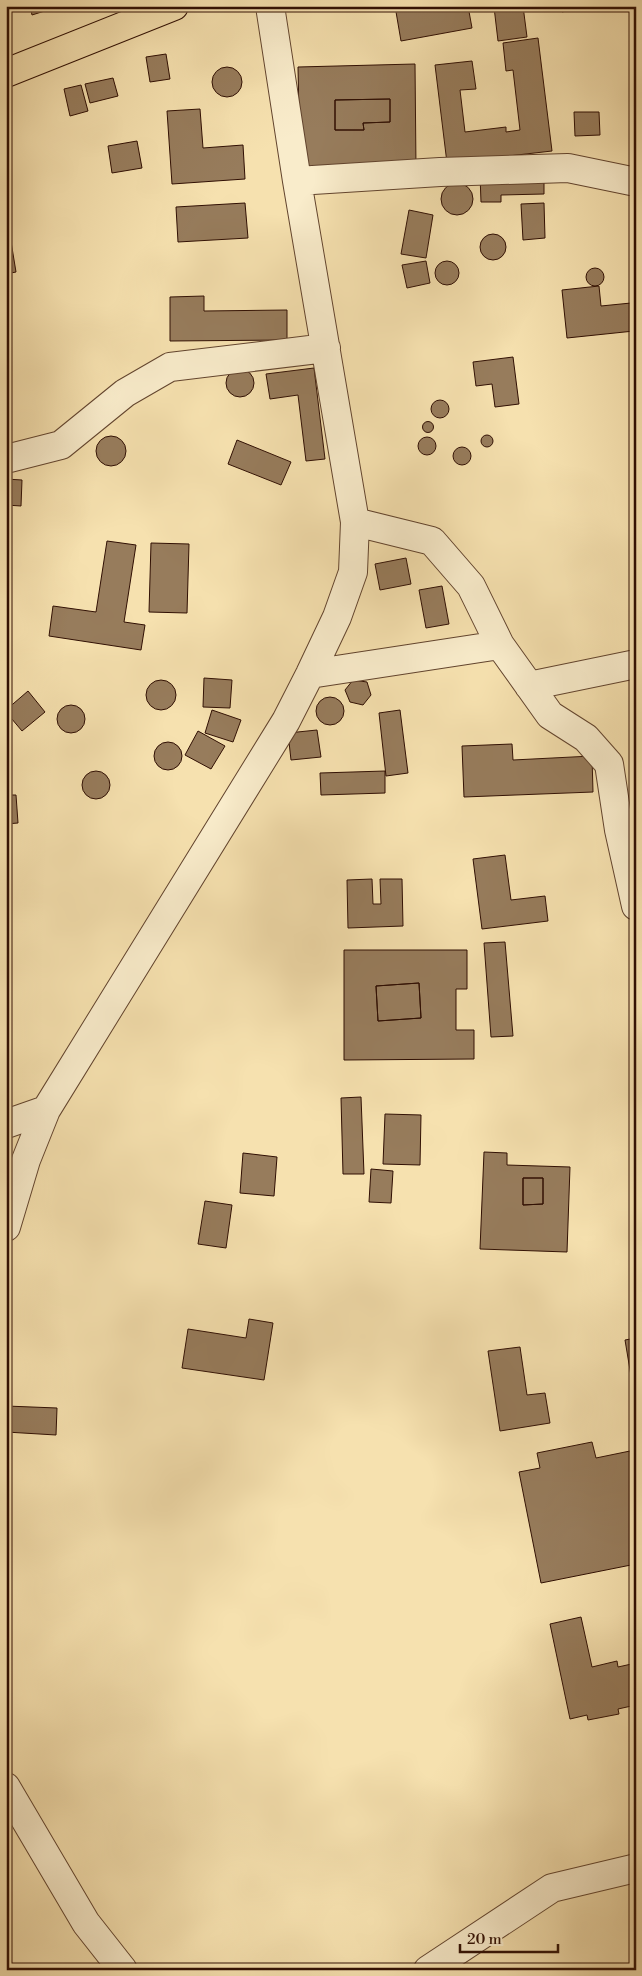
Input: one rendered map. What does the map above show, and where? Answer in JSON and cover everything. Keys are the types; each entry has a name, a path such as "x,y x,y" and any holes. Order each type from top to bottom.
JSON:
{"main road":[{"path":"6,73 174,6"}],"street":[{"path":"6,1227 26,1160 46,1110 286,721 337,617 354,572 355,522 297,181 270,6"},
{"path":"297,181 470,171 568,168 636,182"},
{"path":"6,459 61,446 125,393 170,366 326,348"},
{"path":"355,522 432,541 471,586 500,645 550,715 586,738 609,764 625,800 618,830 636,906"},
{"path":"310,674 500,645"},
{"path":"529,686 636,664"},
{"path":"6,1124 46,1110"},
{"path":"6,1787 86,1923 122,1970"},
{"path":"428,1970 552,1888 636,1868"}],"building":[{"path":"30,6 50,6 51,9 32,15"},
{"path":"395,6 468,6 472,28 401,41"},
{"path":"523,6 527,37 498,41 494,7"},
{"path":"560,6 583,6 584,7 562,12"},
{"path":"538,38 552,151 447,163 435,65 472,61 476,89 460,90 465,132 506,127 506,132 520,130 513,70 506,71 503,43"},
{"path":"166,54 170,79 150,82 146,57"},
{"path":"415,64 416,168 300,170 298,67","holes":["390,99 390,122 363,123 364,130 335,130 335,100"]},
{"path":"227,67 237,72 242,82 237,92 227,97 217,92 212,82 217,72"},
{"path":"113,78 118,96 90,103 85,84"},
{"path":"81,85 88,111 70,116 64,89"},
{"path":"390,99 390,122 363,123 364,130 335,130 335,100"},
{"path":"200,109 203,148 243,145 245,179 172,184 167,111"},
{"path":"574,112 599,112 600,135 575,136"},
{"path":"137,141 142,168 112,173 108,146"},
{"path":"544,173 544,194 501,195 501,202 481,202 480,175"},
{"path":"457,183 463,184 468,188 472,193 472,205 468,210 463,214 457,215 451,214 446,210 442,205 441,199 442,193 446,188 451,184"},
{"path":"245,203 248,238 178,242 176,207"},
{"path":"544,203 545,238 523,240 521,204"},
{"path":"409,210 433,215 426,258 401,254"},
{"path":"6,211 16,272 6,274"},
{"path":"493,234 502,238 506,247 502,256 493,260 484,256 480,247 484,238"},
{"path":"426,261 430,283 407,288 402,265"},
{"path":"447,261 452,262 458,268 458,278 452,284 447,285 442,284 436,278 435,273 436,268 442,262"},
{"path":"595,268 601,271 604,277 601,283 595,286 589,283 586,277 589,271"},
{"path":"599,286 601,306 631,303 634,331 567,338 562,290"},
{"path":"204,296 204,311 287,310 287,340 170,341 170,297"},
{"path":"513,357 519,404 495,407 492,384 476,386 473,362"},
{"path":"314,368 325,459 306,461 298,395 270,399 266,374"},
{"path":"240,369 250,373 254,383 250,393 240,397 230,393 226,383 230,373"},
{"path":"440,400 446,403 449,409 446,415 440,418 434,415 431,409 434,403"},
{"path":"428,421 434,427 428,433 422,427"},
{"path":"489,435 492,436 492,446 485,447 482,446 481,439 482,436"},
{"path":"111,436 117,437 125,445 125,457 117,465 111,466 105,465 97,457 96,451 97,445 105,437"},
{"path":"423,437 431,437 436,442 434,453 423,455 418,450 418,442"},
{"path":"237,440 291,462 281,485 228,464"},
{"path":"462,447 468,450 471,456 468,462 462,465 456,462 453,456 456,450"},
{"path":"6,479 22,480 21,506 6,505"},
{"path":"107,541 136,545 124,622 145,625 141,650 49,636 53,606 96,612"},
{"path":"151,543 189,544 187,613 149,612"},
{"path":"406,558 411,584 380,590 375,564"},
{"path":"442,586 449,624 426,628 419,590"},
{"path":"204,678 232,680 230,708 203,707"},
{"path":"161,680 171,685 176,695 171,705 161,710 151,705 146,695 151,685"},
{"path":"353,680 367,682 371,695 363,705 350,702 345,690"},
{"path":"28,691 45,712 22,731 6,710"},
{"path":"330,697 340,701 344,711 340,721 330,725 320,721 316,711 320,701"},
{"path":"71,705 81,709 85,719 81,729 71,733 61,729 57,719 61,709"},
{"path":"212,710 241,720 233,742 205,733"},
{"path":"400,710 408,773 386,776 379,713"},
{"path":"317,730 321,757 291,760 288,733"},
{"path":"198,731 225,746 211,769 185,755"},
{"path":"168,742 178,746 182,756 178,766 168,770 158,766 154,756 158,746"},
{"path":"512,744 513,760 592,756 593,792 464,797 462,746"},
{"path":"6,750 9,750 10,771 6,771"},
{"path":"96,771 106,775 110,785 106,795 96,799 86,795 82,785 86,775"},
{"path":"385,771 385,793 321,795 320,773"},
{"path":"6,795 16,795 18,823 6,824"},
{"path":"505,855 511,900 545,896 548,921 482,929 473,859"},
{"path":"372,879 373,904 381,904 380,879 402,879 403,926 348,928 347,880"},
{"path":"505,942 513,1036 491,1037 484,943"},
{"path":"344,950 467,950 467,989 456,989 456,1030 474,1030 474,1059 344,1060","holes":["419,983 421,1018 378,1021 376,986"]},
{"path":"419,983 421,1018 378,1021 376,986"},
{"path":"361,1097 364,1174 343,1174 341,1098"},
{"path":"385,1114 421,1115 420,1165 383,1164"},
{"path":"484,1152 507,1153 507,1165 570,1167 567,1252 480,1249","holes":["523,1178 543,1178 543,1204 523,1205"]},
{"path":"243,1153 277,1157 274,1196 240,1193"},
{"path":"371,1169 393,1171 391,1203 369,1202"},
{"path":"523,1178 543,1178 543,1204 523,1205"},
{"path":"205,1201 232,1205 226,1248 198,1244"},
{"path":"249,1319 273,1323 264,1380 182,1368 188,1329 246,1338"},
{"path":"636,1338 636,1406 625,1340"},
{"path":"520,1347 527,1395 545,1393 550,1423 500,1431 488,1351"},
{"path":"6,1406 57,1408 56,1435 6,1432"},
{"path":"592,1442 596,1458 630,1451 636,1478 636,1564 541,1583 519,1472 540,1468 537,1453"},
{"path":"581,1617 592,1667 617,1661 618,1667 636,1663 636,1705 618,1709 619,1714 588,1720 587,1715 570,1719 550,1624"},
{"path":"6,1697 11,1697 8,1733 6,1733"}]}
